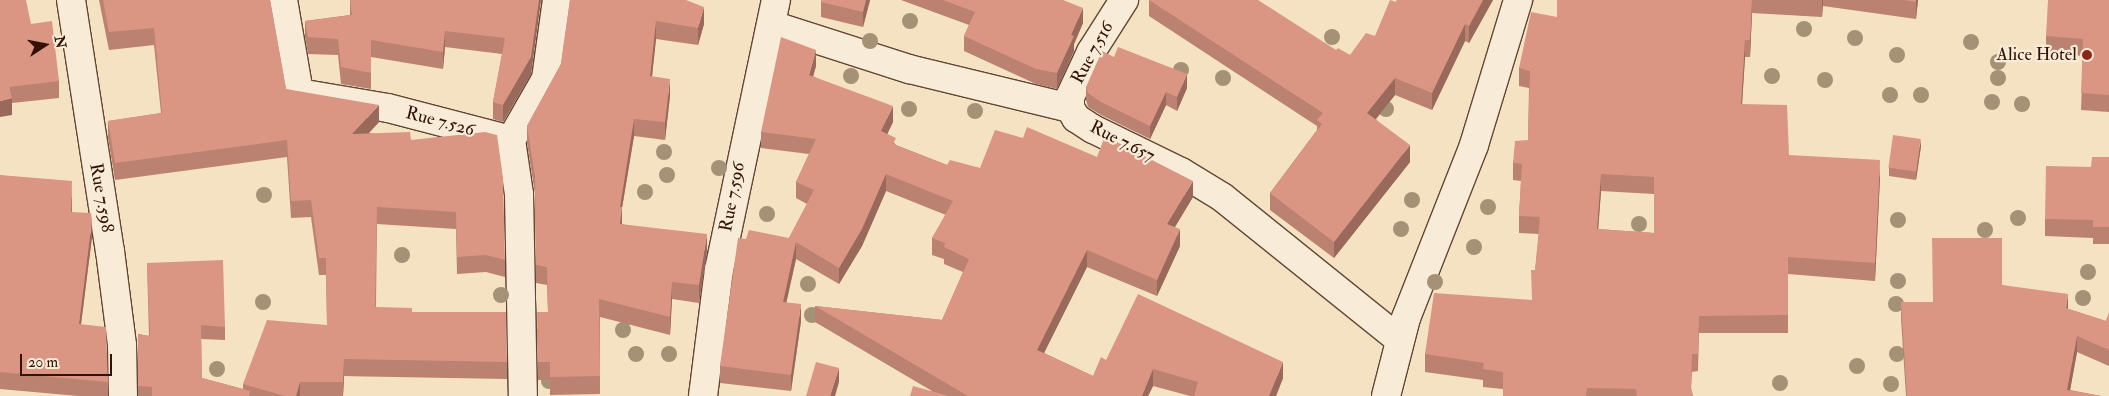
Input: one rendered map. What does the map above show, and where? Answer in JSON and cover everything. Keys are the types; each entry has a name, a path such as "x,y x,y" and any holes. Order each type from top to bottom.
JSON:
{"street":[{"name":"Rue 7.598","path":"71,0 122,346 123,396"},
{"name":"Rue 7.526","path":"283,0 299,93 388,108 511,140"},
{"path":"523,396 519,194 511,140 546,79 557,0"},
{"name":"Rue 7.516","path":"1070,108 1070,97 1091,52 1124,0"},
{"path":"1386,396 1400,340 1474,145 1518,0"},
{"path":"774,12 910,69 1070,108"},
{"name":"Rue 7.596","path":"703,396 719,270 742,152 774,12"},
{"name":"Rue 7.657","path":"1070,108 1076,118 1093,129 1180,172 1222,197 1400,340"}],"building":[{"path":"0,0 26,0 31,24 52,21 59,81 9,87 12,98 0,101"},
{"path":"103,0 270,0 286,89 379,105 352,134 410,132 411,140 485,132 497,135 503,178 505,260 486,255 457,257 456,212 377,207 375,307 412,308 412,312 506,312 507,362 344,359 343,382 300,382 296,396 285,396 243,384 267,320 327,325 326,258 319,258 311,200 291,201 287,140 115,163 108,121 162,113 154,28 109,32"},
{"path":"350,0 539,0 531,57 503,105 493,102 505,38 445,31 443,52 371,40 371,73 341,67 338,39 308,37 305,21 352,15"},
{"path":"570,0 686,0 704,7 698,28 656,21 650,76 670,79 665,122 634,119 620,207 622,207 620,224 707,234 699,285 672,282 670,317 599,299 600,376 550,377 550,362 538,362 537,312 548,312 547,267 536,265 535,176 527,126 561,64"},
{"path":"821,0 866,0 863,12 821,2"},
{"path":"943,0 1063,0 1083,8 1071,35 1074,36 1057,73 1036,69 964,36 975,12"},
{"path":"1149,0 1258,0 1336,50 1338,48 1350,55 1366,33 1375,36 1390,0 1396,2 1397,0 1483,0 1469,26 1465,24 1432,93 1395,78 1367,113 1410,145 1334,242 1270,193 1322,124 1317,120 1323,113"},
{"path":"1557,0 1752,0 1750,40 1745,40 1741,104 1787,105 1789,155 1880,160 1875,263 1788,257 1788,315 1699,316 1698,354 1692,354 1691,387 1693,396 1637,396 1636,389 1587,388 1586,396 1503,396 1503,372 1483,369 1484,363 1425,354 1434,293 1532,300 1531,270 1535,270 1540,217 1519,216 1522,164 1513,163 1515,141 1528,140 1530,71 1519,68 1531,12 1557,17","holes":["1601,174 1654,177 1654,233 1597,229"]},
{"name":"Alice Hotel","path":"2048,0 2109,0 2109,95 2081,93 2083,39 2046,36"},
{"path":"781,37 816,50 809,75 893,106 881,131 896,138 893,144 947,165 950,160 980,168 995,130 1023,138 1027,127 1097,157 1105,136 1193,181 1167,224 1180,229 1157,280 1087,250 1037,350 1093,376 1101,357 1106,360 1138,294 1283,362 1269,396 1194,396 1198,382 1153,369 1142,396 968,396 815,306 942,320 969,259 944,247 945,243 932,238 953,201 886,174 862,229 839,268 796,242 783,302 801,304 791,375 720,366 738,238 746,239 749,230 789,238 814,190 796,182 816,139 761,132"},
{"path":"1118,47 1187,74 1177,97 1166,92 1150,126 1101,102 1088,93 1086,87 1102,51 1114,57"},
{"path":"1893,135 1921,139 1916,172 1888,168"},
{"path":"2092,157 2109,157 2109,227 2093,227 2093,220 2045,219 2046,166 2091,167"},
{"path":"0,175 72,181 71,212 91,213 92,220 79,324 106,327 108,382 0,372"},
{"path":"1932,238 2002,238 2002,285 2068,294 2066,308 2106,321 2109,313 2109,350 2077,336 2067,390 2101,396 1907,396 1901,302 1933,302"},
{"path":"223,260 225,327 201,325 202,378 250,391 249,396 152,396 152,387 138,386 138,334 150,336 147,263"},
{"path":"816,362 839,368 830,396 806,396"},
{"path":"913,386 949,396 910,396"}],"place":[{"name":"Alice Hotel","path":"2087,55"}]}
